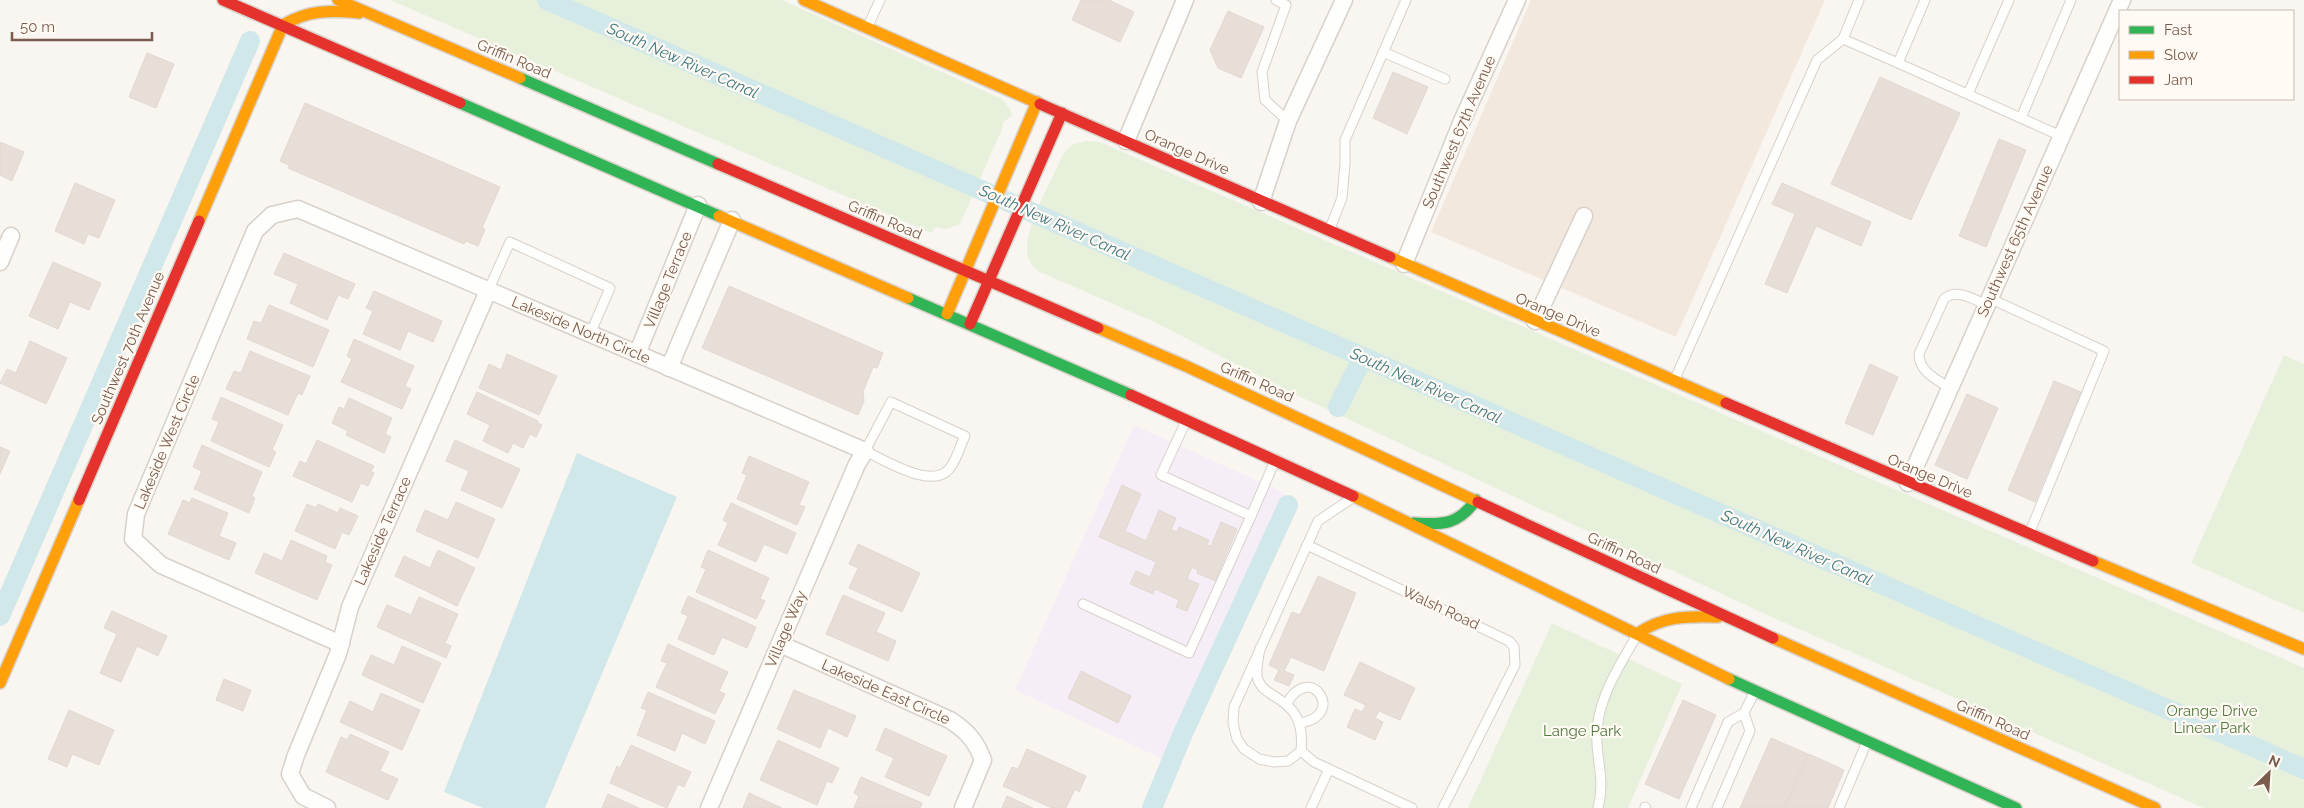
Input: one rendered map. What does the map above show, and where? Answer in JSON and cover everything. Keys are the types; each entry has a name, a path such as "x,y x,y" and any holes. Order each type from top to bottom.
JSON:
{"main road":[{"path":"223,0 1187,418 1408,522 1755,691 1867,743 2016,808"},
{"name":"Griffin Road","path":"338,0 1196,371 1726,617 2155,808"},
{"name":"Orange Drive","path":"804,0 1674,382 2304,649"},
{"path":"283,25 309,11 326,9 374,15"},
{"name":"Southwest 70th Avenue","path":"0,683 283,25"},
{"path":"947,314 1037,102"},
{"path":"970,324 1062,113"},
{"path":"1408,522 1440,525 1455,521 1468,513 1476,500"},
{"path":"1637,634 1650,623 1671,617 1726,617"}],"street":[{"path":"1126,141 1184,0"},
{"path":"1261,202 1288,121 1344,0"},
{"name":"Southwest 67th Avenue","path":"1404,264 1462,121 1517,0"},
{"name":"Southwest 65th Avenue","path":"1908,482 2122,0"},
{"name":"Village Terrace","path":"637,354 698,205"},
{"name":"Lakeside North Circle","path":"298,210 865,451"},
{"name":"Lakeside West Circle","path":"298,210 272,215 255,231 136,514 133,539 161,565 341,644"},
{"path":"1535,321 1584,216"},
{"path":"669,368 732,220"},
{"path":"0,262 11,236"},
{"name":"Lakeside Terrace","path":"327,808 303,796 290,774 341,644 350,607 488,291"},
{"name":"Village Way","path":"709,808 857,464 865,451"},
{"name":"Lakeside East Circle","path":"780,644 950,720 966,731 977,744 983,760 962,808"}],"lane":[{"path":"867,28 880,0"},
{"path":"1276,0 1286,5 1262,72 1265,100 1288,121"},
{"path":"1328,231 1342,198 1346,163 1345,140 1406,0"},
{"path":"1674,382 1818,60 1843,39 1859,0"},
{"path":"1898,63 1925,0"},
{"path":"1968,94 2009,0"},
{"path":"2021,118 2072,0"},
{"path":"1843,39 2061,136"},
{"path":"1383,52 1445,79"},
{"path":"488,291 510,242 610,288 590,334"},
{"path":"1950,388 1929,374 1919,361 1919,354 1944,299 1948,295 1956,294 1988,302 2104,351 2029,534"},
{"path":"891,402 965,436 950,469 936,478 921,476 865,451 891,402"},
{"path":"1187,418 1161,475 1251,516"},
{"path":"1083,604 1189,653 1276,459"},
{"path":"1260,648 1257,676 1260,684 1266,691 1287,703 1300,723 1302,734 1301,751 1288,761 1274,762 1259,759 1244,749 1237,739 1233,723 1234,707 1260,648 1318,521 1355,497"},
{"name":"Walsh Road","path":"1307,545 1508,641 1514,647 1515,665 1443,808"},
{"path":"1598,808 1602,778 1597,734 1599,712 1606,693 1637,634"},
{"path":"1287,703 1295,692 1301,688 1308,687 1319,692 1323,698 1322,709 1314,719 1300,723"},
{"path":"1691,808 1728,722 1744,713 1755,691"},
{"path":"1717,808 1750,731 1744,713"},
{"path":"1839,808 1867,743"},
{"path":"1301,751 1314,762 1412,808"},
{"path":"1311,808 1329,769"}],"shaded area":[{"path":"1531,0 1825,0 1676,337 1431,232"},
{"path":"1134,425 1285,493 1202,677 1167,761 1015,690"}],"green space":[{"path":"390,0 782,0 1002,99 1010,109 1012,116 1003,122 1002,129 960,224 947,229 936,227 931,233"},
{"name":"Orange Drive Linear Park","path":"1086,141 1100,142 2304,668 2304,808 2204,808 1765,614 1305,399 1150,320 1040,272 1029,260 1027,249 1035,215 1063,154 1073,144"},
{"path":"2284,355 2304,364 2304,613 2191,563"},
{"name":"Lange Park","path":"1552,623 1682,684 1628,808 1468,808"}],"water":[{"path":"577,453 677,497 545,808 483,808 444,792"}],"building":[{"path":"1081,0 1109,0 1134,12 1120,42 1072,20"},
{"path":"1228,11 1264,27 1241,78 1218,68 1210,50"},
{"path":"147,53 174,64 156,108 129,97"},
{"path":"1393,72 1428,87 1407,134 1373,118"},
{"path":"1880,77 1960,113 1911,220 1831,184"},
{"path":"305,103 500,187 482,228 485,229 478,246 466,241 464,244 288,168 289,165 280,161"},
{"path":"1999,139 2026,150 1986,247 1959,236"},
{"path":"0,142 24,152 12,181 0,175"},
{"path":"75,183 115,200 99,238 88,234 84,244 55,231"},
{"path":"1782,183 1871,222 1861,246 1816,226 1787,293 1765,284 1795,214 1772,204"},
{"path":"284,253 355,284 348,299 338,295 327,320 290,303 298,284 274,274"},
{"path":"53,262 101,283 89,310 70,302 58,329 29,316"},
{"path":"729,286 883,353 877,368 873,367 863,392 864,401 858,415 702,348"},
{"path":"374,291 442,321 433,342 408,331 400,350 363,334 373,311 366,308"},
{"path":"269,305 329,330 313,367 247,339 254,321 261,323"},
{"path":"354,339 414,366 405,386 411,389 402,409 341,382 352,359 347,356"},
{"path":"30,341 67,358 46,404 0,383 7,369 16,373"},
{"path":"250,351 310,376 302,395 298,393 288,415 226,389 234,371 241,373"},
{"path":"507,354 557,376 539,415 479,388 489,364 501,370"},
{"path":"1870,364 1898,377 1873,435 1845,423"},
{"path":"2054,381 2081,392 2035,502 2008,490"},
{"path":"477,392 538,421 537,423 542,425 536,437 530,434 523,448 513,443 508,453 483,441 490,425 467,414"},
{"path":"1967,394 1998,408 1967,479 1935,465"},
{"path":"221,397 283,425 272,450 276,452 269,467 211,441 219,422 212,419"},
{"path":"349,398 392,418 385,434 391,437 384,453 346,435 348,431 332,423 339,407 344,409"},
{"path":"317,440 374,466 371,472 374,473 368,486 361,483 352,502 293,476 300,461 306,464"},
{"path":"455,440 520,469 502,508 461,490 469,471 446,461"},
{"path":"202,445 262,472 252,496 255,498 249,513 194,489 202,471 193,467"},
{"path":"0,447 10,451 0,474"},
{"path":"749,456 809,482 799,505 805,507 797,525 737,499 747,475 742,473"},
{"path":"1122,485 1141,494 1125,531 1146,541 1159,510 1176,518 1171,530 1177,532 1179,527 1209,540 1207,545 1211,546 1221,522 1237,529 1215,581 1197,573 1198,570 1192,567 1187,579 1199,584 1187,611 1176,607 1179,600 1155,589 1153,594 1130,584 1136,571 1150,577 1156,562 1099,537"},
{"path":"192,498 228,513 219,536 236,543 229,560 168,534 183,500 190,503"},
{"path":"456,502 495,519 478,558 416,531 425,510 448,520"},
{"path":"731,503 796,533 787,554 764,544 756,562 718,545 728,523 723,520"},
{"path":"307,504 316,508 318,504 338,513 340,508 358,516 349,535 342,532 335,549 295,531"},
{"path":"291,540 327,556 325,562 332,565 317,600 255,573 264,553 282,561"},
{"path":"858,544 920,573 902,612 849,588 858,568 849,564"},
{"path":"438,550 475,568 457,606 395,576 404,556 430,568"},
{"path":"708,550 769,578 760,599 765,601 756,619 696,592 706,569 701,567"},
{"path":"1318,576 1356,593 1324,671 1291,657 1284,671 1294,675 1289,686 1274,680 1279,670 1269,665 1292,612 1300,615"},
{"path":"843,595 885,613 876,632 896,641 888,661 826,634"},
{"path":"688,596 756,627 747,648 722,637 714,655 678,639 688,616 681,613"},
{"path":"419,597 458,614 445,643 451,646 446,658 377,627 387,605 411,615"},
{"path":"112,611 167,636 158,656 137,646 121,682 100,673 117,634 104,628"},
{"path":"668,644 728,672 719,691 725,694 715,714 656,687 667,663 661,661"},
{"path":"402,646 441,663 423,703 362,675 371,655 394,665"},
{"path":"1360,662 1415,688 1400,720 1379,711 1375,718 1383,722 1375,740 1347,727 1355,709 1362,712 1366,705 1344,695"},
{"path":"1081,671 1131,696 1118,723 1068,698"},
{"path":"224,679 251,690 243,711 216,700"},
{"path":"794,690 856,716 847,737 828,728 820,748 777,729"},
{"path":"648,692 715,721 705,744 682,733 675,751 637,735 647,710 641,708"},
{"path":"381,693 420,710 402,750 340,722 350,701 373,712"},
{"path":"1683,700 1716,715 1679,799 1645,784"},
{"path":"69,710 114,730 99,765 72,754 67,767 48,759"},
{"path":"885,728 947,756 929,796 885,777 894,758 876,750"},
{"path":"350,734 389,752 380,771 398,779 388,800 326,772 341,737 347,740"},
{"path":"1771,738 1808,754 1784,808 1740,808"},
{"path":"778,740 839,768 832,783 827,781 817,805 760,780"},
{"path":"631,745 691,772 684,787 678,784 667,808 610,783 617,766 620,768"},
{"path":"1027,749 1086,776 1079,792 1075,789 1066,808 1052,808 1003,786 1012,767 1018,769"},
{"path":"1809,754 1844,770 1828,808 1785,808"},
{"path":"861,777 922,803 920,808 854,808 859,796 854,793"},
{"path":"749,793 782,808 743,808"},
{"path":"608,794 639,808 602,808"},
{"path":"1007,796 1033,808 1002,808"}],"waterway":[{"name":"South New River Canal","path":"547,0 2304,769"},
{"path":"0,616 250,41"},
{"path":"1338,407 1363,357"},
{"path":"1152,808 1184,731 1288,505"}],"traffic: fast":[{"path":"520,78 718,164"},
{"path":"460,103 719,216"},
{"path":"908,298 1131,395"},
{"path":"1414,523 1433,524 1449,522 1463,514 1476,500"},
{"path":"1729,679 2016,808"}],"traffic: slow":[{"path":"338,0 520,78"},
{"path":"804,0 1040,104"},
{"path":"283,25 301,16 320,12 359,13"},
{"path":"199,221 283,25"},
{"path":"947,314 1037,102"},
{"path":"719,216 908,298"},
{"path":"1390,257 1726,403"},
{"path":"1098,328 1188,367 1478,502"},
{"path":"1353,496 1729,679"},
{"path":"0,683 79,500"},
{"path":"2093,561 2304,649"},
{"path":"1637,634 1666,620 1686,617 1718,617"},
{"path":"1773,638 2155,808"}],"traffic: jam":[{"path":"223,0 460,103"},
{"path":"1040,104 1390,257"},
{"path":"970,324 1062,113"},
{"path":"718,164 1098,328"},
{"path":"79,500 199,221"},
{"path":"1131,395 1353,496"},
{"path":"1726,403 2093,561"},
{"path":"1478,502 1773,638"}]}
